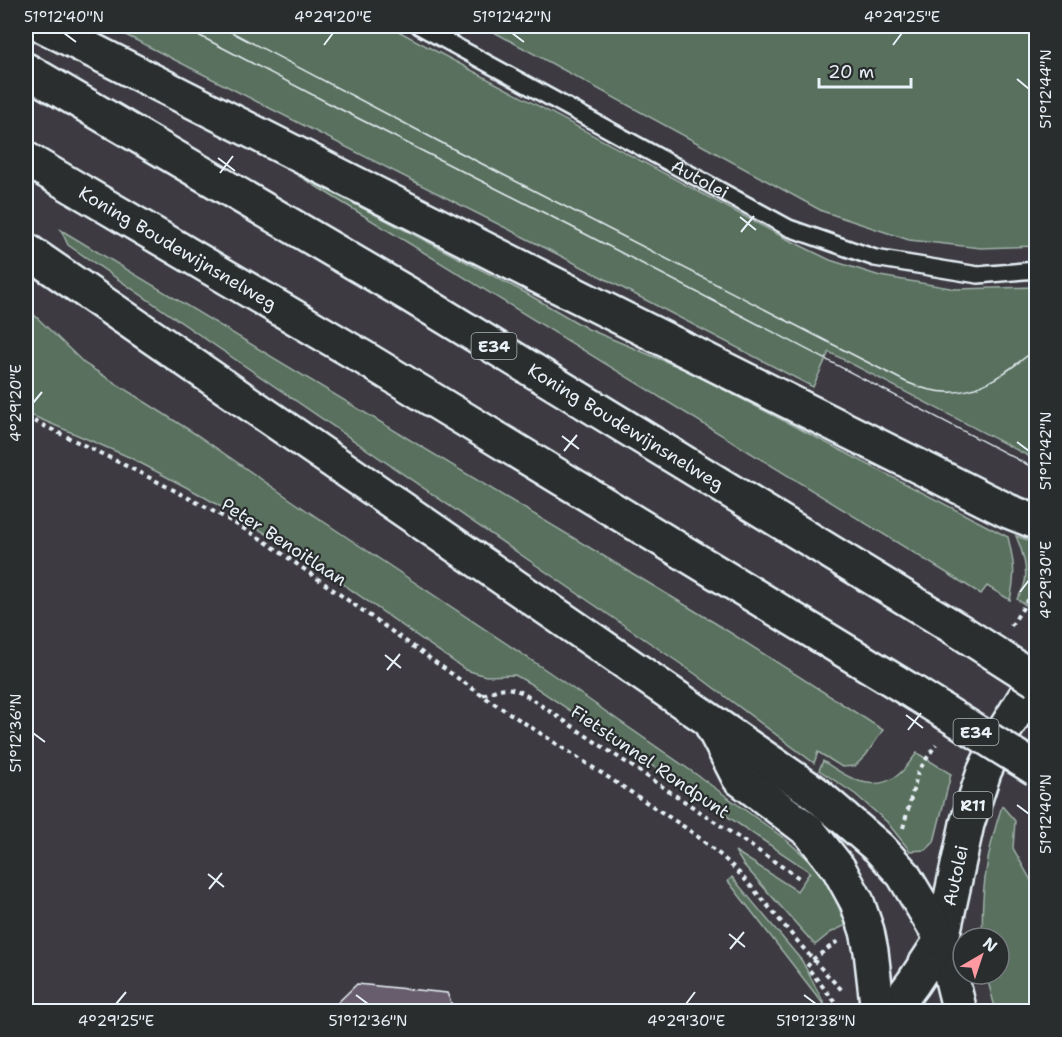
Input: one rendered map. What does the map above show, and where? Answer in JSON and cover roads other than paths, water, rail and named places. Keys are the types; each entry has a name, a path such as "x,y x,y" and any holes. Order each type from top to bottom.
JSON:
{"main road":[{"path":"44,26 543,279 1008,511 1036,522"},
{"name":"Koning Boudewijnsnelweg","path":"26,70 408,294 958,630 1036,682"},
{"name":"Koning Boudewijnsnelweg","path":"26,159 364,358 1036,769"},
{"path":"26,250 814,792 879,848 903,874 942,939"},
{"name":"Autolei","path":"891,1011 942,939 966,824 984,772 1001,736 1036,682"},
{"path":"709,719 739,778 809,831 839,869 856,902 867,931 871,951 864,1005"},
{"name":"Autolei","path":"942,939 960,1011"}],"lane":[{"name":"Autolei","path":"419,26 789,228 886,260 978,275 1036,270"}],"tram line":[{"path":"181,26 1036,469"},
{"path":"220,26 906,382 926,389 961,392 991,381 1036,349"}]}
